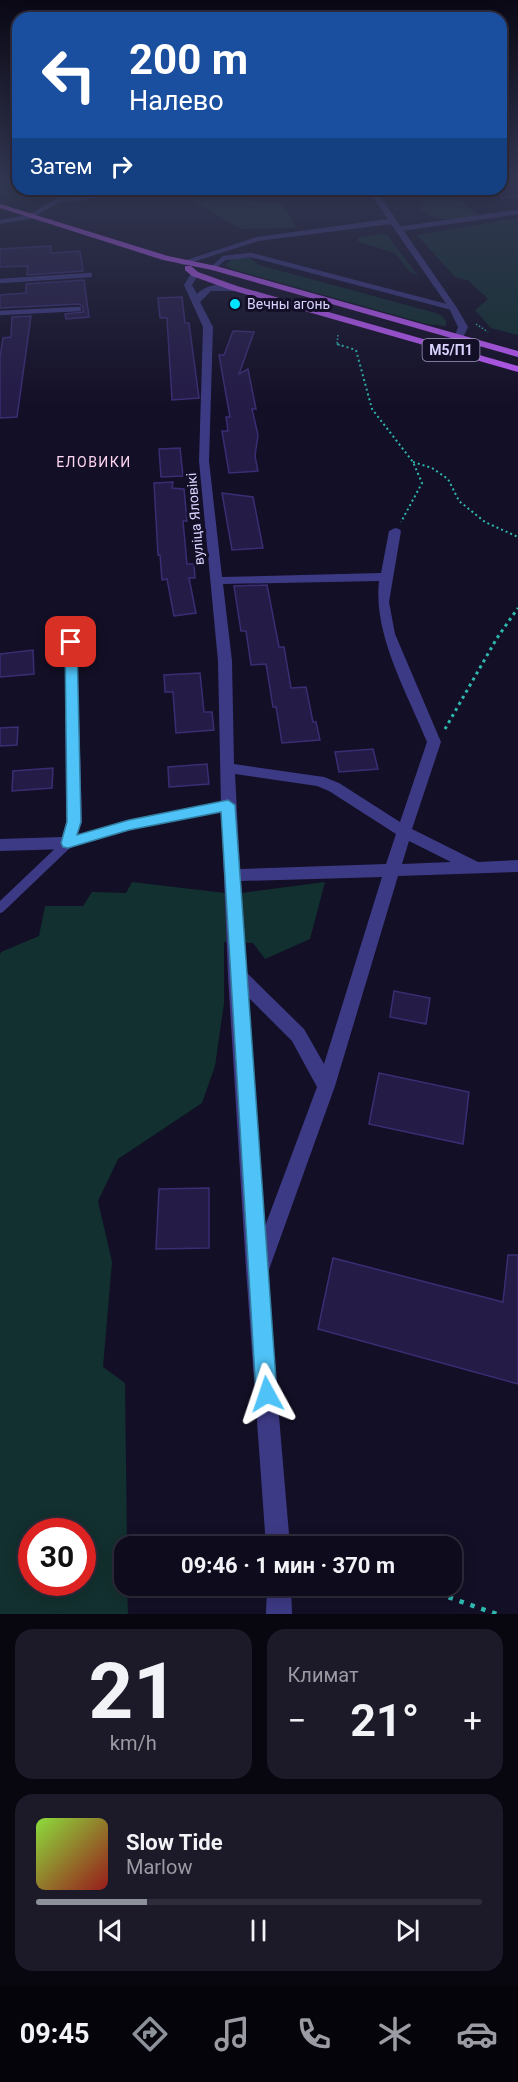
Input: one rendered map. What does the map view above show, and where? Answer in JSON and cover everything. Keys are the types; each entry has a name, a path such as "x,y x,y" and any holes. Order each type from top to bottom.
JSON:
{"main road":[{"name":"М5/П1","path":"160,256 181,263 213,268 518,354"},
{"name":"М5/П1","path":"181,263 195,274 234,288 517,369"},
{"path":"195,274 200,269 213,268"},
{"path":"384,330 395,330 402,327 397,321"},
{"path":"434,345 429,340 430,338 447,335"}],"street":[{"path":"181,263 202,256"},
{"path":"418,256 453,308 463,327 459,338"},
{"name":"вуліца Яловікі","path":"195,274 188,285 208,327 204,461 225,661 226,768 237,975 277,1536"},
{"path":"197,300 201,293 209,288 234,288"},
{"path":"257,1275 326,1086 434,742 389,634 383,602 395,531"},
{"path":"215,581 386,577"},
{"path":"0,845 68,843 74,822 71,642"},
{"path":"226,768 320,781 334,787 404,832 476,868"},
{"path":"233,875 518,866"},
{"path":"237,975 298,1035 326,1086"},
{"path":"279,1596 279,1614"}],"lane":[{"path":"213,268 224,258 239,256"},
{"path":"256,256 453,308"},
{"path":"0,281 90,275"},
{"path":"0,313 79,309"},
{"path":"0,908 68,843 129,825 228,805"}],"path":[{"path":"339,335 337,344 356,350 372,409 413,462 422,483 395,531"},
{"path":"413,462 432,468 448,479 459,501 485,522 518,537"},
{"path":"434,742 449,724 497,638 518,608"},
{"path":"445,1596 497,1614"}],"green space":[{"path":"398,256 403,256 419,277 409,271"},
{"path":"436,256 518,256 518,335 491,328 475,310 488,299 469,281 455,277"},
{"path":"232,258 250,258 259,265 429,311 441,315 446,321 446,326 427,324 232,269 226,265"},
{"path":"132,882 234,894 325,882 310,939 265,959 253,943 224,942 224,1003 215,1066 202,1103 118,1159 98,1201 112,1262 103,1367 125,1383 127,1536 114,1536 114,1596 127,1596 128,1614 0,1614 0,955 1,952 39,936 45,906 83,906 92,892 126,893"}],"building":[{"path":"0,256 81,256 83,271 27,275 28,266 0,267"},
{"path":"84,280 89,317 66,319 65,314 83,312 83,307 79,304 0,308 0,295 26,293 26,284"},
{"path":"182,297 185,323 189,323 199,398 172,400 167,318 160,318 158,298"},
{"path":"31,316 17,417 0,418 0,357 3,338 11,337 12,317"},
{"path":"233,331 254,332 239,374 248,369 256,409 252,409 258,435 255,456 258,471 229,473 222,431 228,431 226,417 230,417 219,355 224,355"},
{"path":"180,448 183,476 161,477 159,449"},
{"path":"173,482 172,488 184,489 187,521 183,521 187,564 194,564 195,578 189,578 196,613 174,616 167,579 162,580 160,555 158,555 154,483"},
{"path":"222,493 253,497 263,548 232,550"},
{"path":"267,585 279,647 284,647 291,688 306,687 313,722 316,722 320,740 282,743 266,664 251,665 246,631 241,631 234,586"},
{"path":"33,650 34,674 0,677 0,654"},
{"path":"200,673 204,712 212,712 214,730 176,733 173,692 165,692 164,675"},
{"path":"18,727 17,745 0,746 0,728"},
{"path":"373,749 378,769 339,772 335,752"},
{"path":"207,764 209,784 169,787 168,767"},
{"path":"53,768 52,788 12,791 13,771"},
{"path":"394,991 430,998 426,1024 390,1017"},
{"path":"379,1073 469,1092 463,1144 369,1124"},
{"path":"209,1188 209,1248 156,1249 159,1189"},
{"path":"508,1255 518,1255 518,1384 318,1329 333,1258 503,1302"}],"place":[{"name":"Вечны агонь","path":"235,304"}],"district":[{"name":"ЕЛОВИКИ","path":"94,462"}],"route":[{"path":"71,642 74,822 68,843 129,825 228,805 237,975 267,1394"}]}
